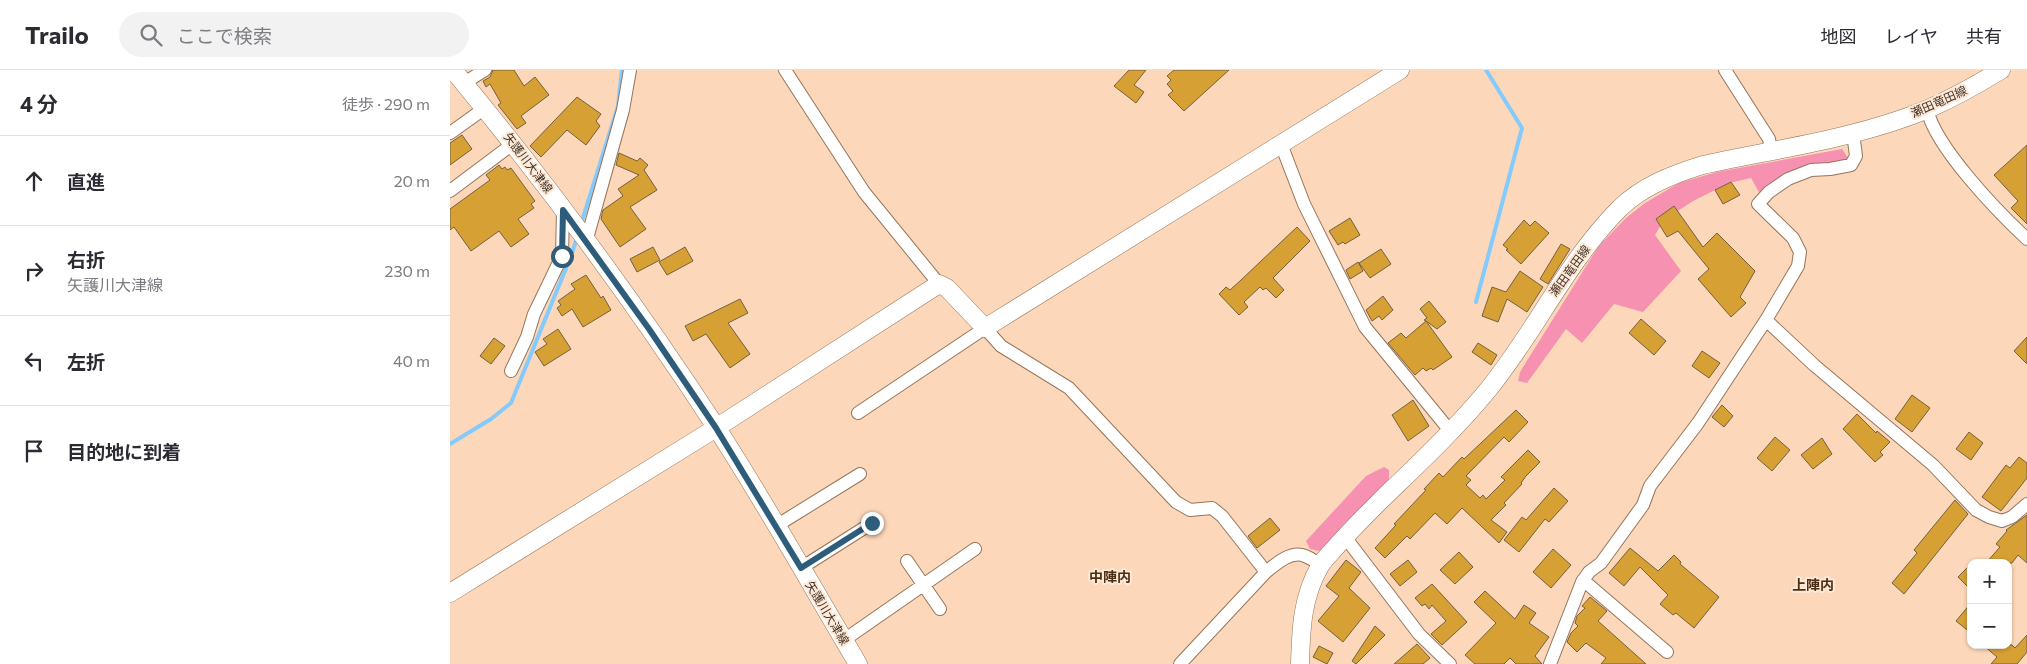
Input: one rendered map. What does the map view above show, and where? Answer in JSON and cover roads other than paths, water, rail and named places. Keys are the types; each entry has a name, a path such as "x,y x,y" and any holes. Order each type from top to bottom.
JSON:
{"main road":[{"path":"450,593 716,428 939,284 947,288 985,328 1400,70"},
{"name":"瀬田竜田線","path":"1300,664 1301,620 1308,593 1321,564 1345,537 1451,432 1488,389 1523,343 1555,291 1597,234 1621,207 1646,188 1679,172 1703,164 1853,133 1927,109 1972,88 2001,70"},
{"name":"矢護川大津線","path":"459,76 514,144 649,329 716,428 858,664"}],"street":[{"path":"459,76 484,70"},
{"path":"586,242 623,110 630,70"},
{"path":"785,70 864,192 939,284"},
{"path":"1725,70 1769,139 1771,150"},
{"path":"450,133 485,108"},
{"path":"1927,109 1930,122 1954,159 2009,222 2027,239"},
{"path":"1550,664 1584,580 1589,572 1601,564 1643,505 1650,486 1698,423 1766,320 1798,266 1800,252 1793,238 1758,204 1769,192 1788,179 1811,170 1851,165 1856,156 1853,133"},
{"path":"450,191 514,144"},
{"path":"1281,144 1304,204 1365,327 1451,432"},
{"path":"511,371 527,337 534,314 562,256 563,210"},
{"path":"1766,320 1814,365 1932,465 1976,510 2002,521 2012,517 2027,504"},
{"path":"858,413 985,328 1002,346 1069,388 1176,502 1190,510 1212,508 1222,516 1266,572"},
{"path":"776,526 860,474"},
{"path":"801,568 872,523"},
{"path":"1345,537 1420,634 1450,664"},
{"path":"844,640 975,549"},
{"path":"1180,664 1266,572 1288,556 1302,554 1321,564"},
{"path":"907,561 925,584 940,609"},
{"path":"1584,580 1667,652"}],"waterway":[{"path":"581,224 618,106 622,70"},
{"path":"1476,302 1522,128 1486,70"},
{"path":"450,444 491,419 511,403 577,238"}],"district":[{"name":"中陣内","path":"1110,577"},
{"name":"上陣内","path":"1813,585"}]}
